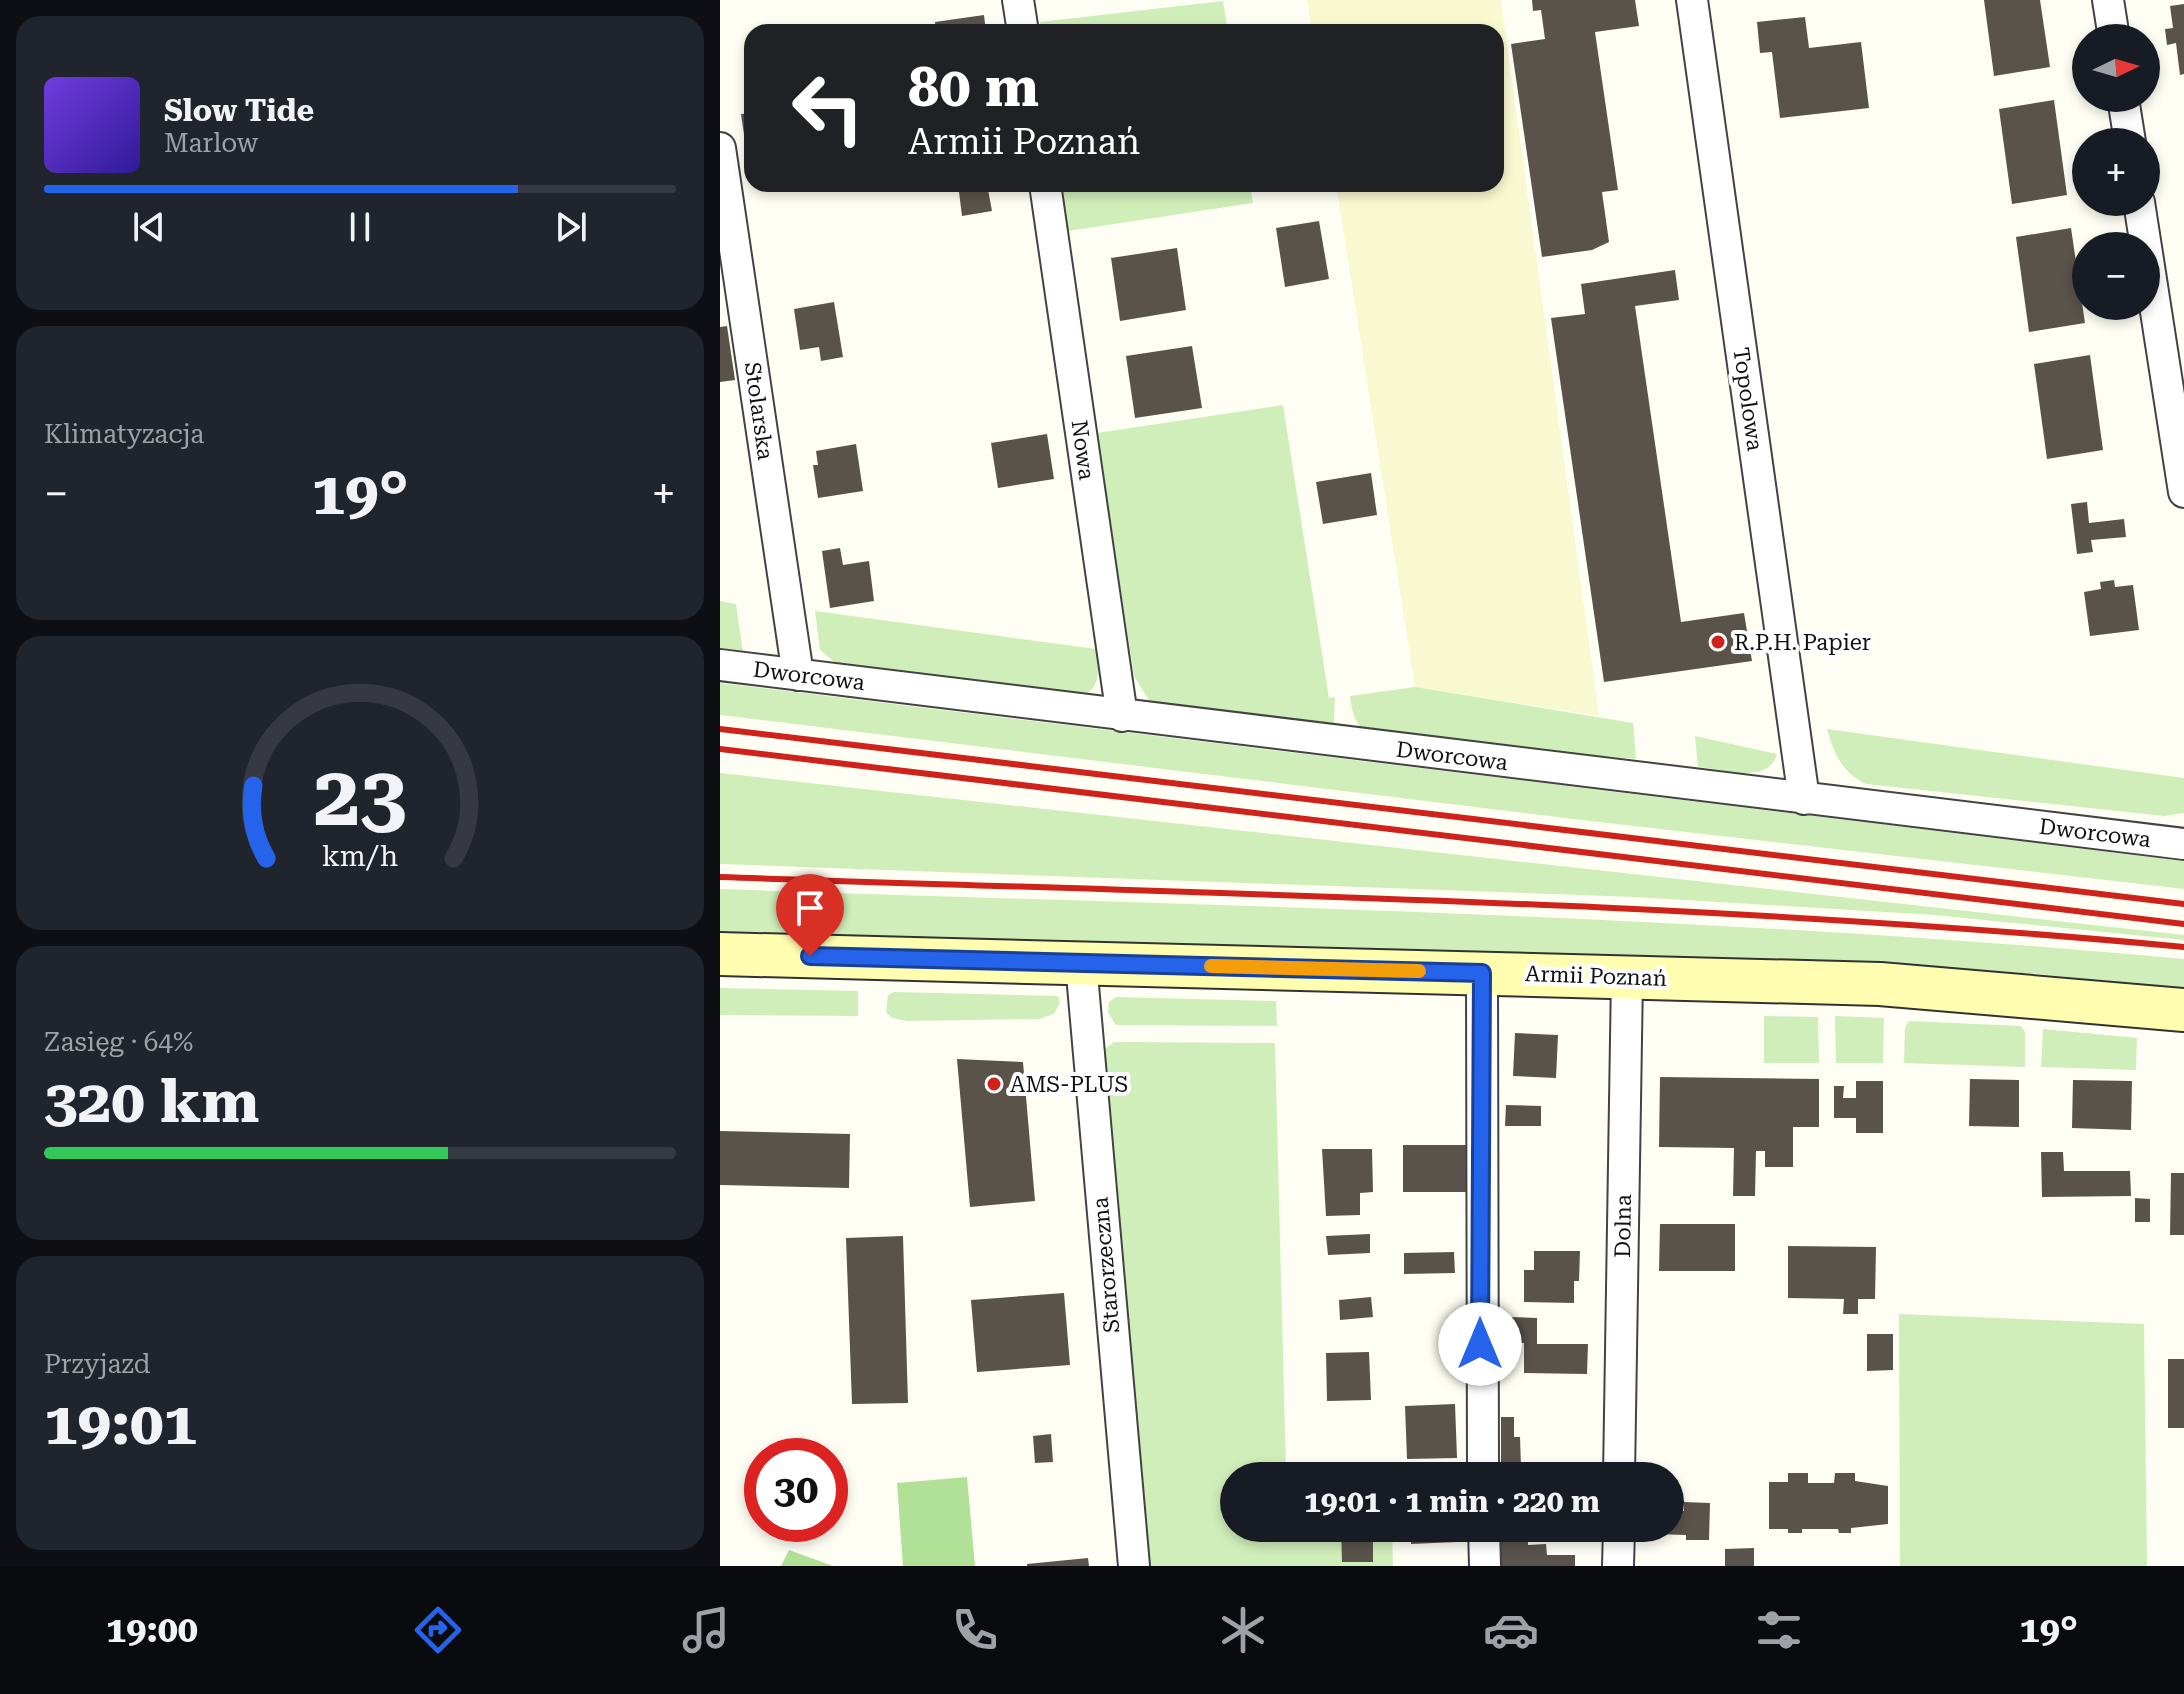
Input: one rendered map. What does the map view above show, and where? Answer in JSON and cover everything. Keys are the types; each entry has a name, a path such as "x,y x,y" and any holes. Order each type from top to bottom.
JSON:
{"main road":[{"name":"Armii Poznań","path":"720,954 1880,984 2184,1010"}],"street":[{"path":"1018,0 1022,24"},
{"name":"Topolowa","path":"1692,0 1804,799"},
{"path":"2108,0 2112,24"},
{"name":"Stolarska","path":"720,148 798,675"},
{"name":"Nowa","path":"1046,192 1122,716"},
{"path":"2141,216 2184,492"},
{"name":"Dworcowa","path":"720,665 2184,844"},
{"name":"Starorzeczna","path":"1081,963 1134,1566"},
{"path":"1482,973 1483,1462"},
{"name":"Dolna","path":"1619,1462 1627,977"},
{"path":"1484,1542 1485,1566"},
{"path":"1618,1566 1619,1542"}],"green space":[{"path":"1307,0 1501,0 1599,716 1415,687 1337,192 1504,192 1504,24 1311,24"},
{"path":"1223,1 1227,24 1040,24"},
{"path":"1063,192 1251,192 1253,203 1068,231"},
{"path":"1283,405 1329,698 1335,697 1334,723 1329,727 1151,704 1134,676 1097,433"},
{"path":"720,601 736,604 743,652 720,649"},
{"path":"815,611 1096,649 1098,676 1093,687 1083,696 838,665 820,650"},
{"path":"720,683 2184,861 2184,889 1573,819 720,715"},
{"path":"1415,687 1633,723 1636,759 1375,736 1363,730 1356,720 1350,696"},
{"path":"1827,729 2184,778 2184,813 2164,816 1866,784 1851,774 1840,761"},
{"path":"1695,736 1777,754 1772,764 1755,772 1698,767"},
{"path":"720,773 2184,935 2184,940 1934,915 1635,897 720,864"},
{"path":"720,889 1452,914 1818,931 2184,959 2184,989 2038,974 1847,962 720,935"},
{"path":"720,988 858,991 858,1016 720,1015"},
{"path":"894,992 1058,996 1060,1003 1054,1014 1039,1019 907,1021 892,1018 886,1012 888,995"},
{"path":"1116,997 1276,1001 1277,1026 1116,1025 1108,1013 1109,1002"},
{"path":"1764,1016 1818,1017 1819,1063 1764,1063"},
{"path":"1835,1016 1884,1018 1883,1063 1836,1063"},
{"path":"1909,1021 2021,1026 2025,1032 2025,1067 1904,1063 1905,1028"},
{"path":"2043,1029 2137,1038 2136,1070 2041,1067"},
{"path":"1114,1042 1275,1043 1286,1462 1220,1462 1220,1542 1392,1542 1393,1566 1144,1566 1101,1052"},
{"path":"1899,1314 2144,1324 2147,1566 1900,1566"},
{"path":"967,1477 975,1566 903,1566 897,1483"},
{"path":"789,1550 833,1566 781,1566"}],"building":[{"path":"1532,0 1635,0 1639,26 1595,32 1618,190 1602,192 1609,242 1592,250 1542,257 1511,44 1545,39 1541,10 1533,11"},
{"path":"1984,0 2040,0 2050,67 1994,76"},
{"path":"2184,4 2184,74 2180,75 2176,43 2167,45 2165,29 2173,28 2170,6"},
{"path":"984,15 985,24 935,24"},
{"path":"1805,17 1809,48 1861,42 1869,108 1780,118 1772,52 1760,53 1757,22"},
{"path":"2054,100 2067,195 2012,204 1999,109"},
{"path":"959,192 988,192 992,211 962,216"},
{"path":"1319,221 1329,279 1285,287 1276,228"},
{"path":"2071,228 2072,320 2085,320 2085,323 2029,332 2016,237"},
{"path":"1177,248 1186,310 1120,321 1111,258"},
{"path":"1675,270 1679,300 1635,306 1681,622 1744,613 1752,661 1604,682 1551,318 1585,314 1581,284"},
{"path":"834,302 843,357 821,361 819,347 800,350 794,309"},
{"path":"727,326 735,380 720,382 720,327"},
{"path":"1192,346 1202,408 1135,418 1126,356"},
{"path":"2090,355 2103,450 2047,459 2034,364"},
{"path":"1047,434 1054,479 998,488 991,443"},
{"path":"856,444 863,491 818,498 813,465 818,465 816,451"},
{"path":"1371,473 1377,515 1323,524 1316,482"},
{"path":"2087,502 2089,523 2124,519 2126,537 2091,540 2093,552 2077,554 2071,504"},
{"path":"840,548 843,565 869,561 874,601 830,608 822,551"},
{"path":"2114,580 2115,587 2133,585 2139,630 2090,636 2084,592 2101,589 2100,582"},
{"path":"1515,1033 1558,1035 1556,1078 1513,1076"},
{"path":"957,1059 1023,1062 1035,1201 970,1207"},
{"path":"1660,1077 1819,1079 1819,1127 1793,1127 1793,1167 1765,1167 1765,1151 1756,1151 1755,1196 1733,1196 1734,1148 1659,1147"},
{"path":"1970,1079 2019,1080 2019,1127 1969,1126"},
{"path":"2073,1080 2132,1081 2131,1130 2072,1128"},
{"path":"1856,1081 1883,1081 1883,1133 1856,1133 1856,1118 1834,1118 1834,1086 1844,1086 1843,1098 1856,1098"},
{"path":"1506,1105 1541,1106 1541,1126 1505,1126"},
{"path":"720,1131 850,1134 849,1188 720,1185"},
{"path":"1403,1145 1466,1145 1466,1192 1403,1192"},
{"path":"1322,1149 1372,1149 1373,1192 1360,1193 1360,1215 1326,1216"},
{"path":"2041,1152 2063,1152 2064,1171 2130,1171 2131,1196 2042,1197"},
{"path":"2171,1173 2184,1173 2184,1235 2170,1235"},
{"path":"2135,1198 2150,1199 2150,1222 2135,1222"},
{"path":"1660,1224 1735,1224 1735,1271 1659,1271"},
{"path":"1370,1234 1370,1253 1328,1255 1326,1236"},
{"path":"903,1236 908,1403 852,1404 846,1238"},
{"path":"1788,1246 1876,1247 1875,1299 1858,1299 1858,1314 1843,1314 1844,1299 1788,1298"},
{"path":"1534,1251 1580,1251 1579,1281 1574,1281 1574,1303 1524,1302 1524,1270 1534,1270"},
{"path":"1454,1252 1455,1273 1404,1274 1404,1253"},
{"path":"1064,1293 1070,1365 977,1372 971,1300"},
{"path":"1371,1297 1373,1317 1340,1320 1339,1300"},
{"path":"1508,1317 1537,1318 1537,1344 1588,1344 1587,1374 1524,1373 1524,1343 1508,1343"},
{"path":"1867,1334 1893,1334 1893,1370 1867,1371"},
{"path":"1369,1352 1371,1400 1327,1401 1326,1353"},
{"path":"2168,1359 2184,1359 2184,1428 2168,1428"},
{"path":"1455,1404 1457,1458 1407,1459 1405,1406"},
{"path":"1501,1417 1514,1417 1514,1437 1520,1437 1521,1462 1501,1462"},
{"path":"1051,1434 1053,1462 1035,1463 1033,1436"},
{"path":"1788,1473 1808,1473 1808,1483 1834,1483 1835,1473 1855,1473 1855,1481 1888,1486 1888,1524 1851,1528 1851,1533 1839,1533 1838,1529 1802,1529 1802,1533 1788,1533 1788,1529 1769,1529 1769,1482 1788,1482"},
{"path":"1684,1502 1710,1503 1709,1540 1686,1540"},
{"path":"1341,1542 1373,1542 1373,1562 1342,1562"},
{"path":"1411,1542 1457,1542 1411,1544"},
{"path":"1500,1542 1546,1544 1547,1555 1575,1555 1575,1566 1501,1566"},
{"path":"1754,1548 1754,1566 1725,1566 1725,1549"},
{"path":"1088,1558 1089,1566 1027,1566 1027,1564"}],"railway":[{"path":"720,729 2184,904"},
{"path":"720,749 2184,924"},
{"path":"720,877 1636,909 2002,931 2184,947"}],"slow traffic":[{"path":"1211,966 1419,971"}],"place":[{"name":"R.P.H. Papier","path":"1718,642"},
{"name":"AMS-PLUS","path":"994,1084"}],"route":[{"path":"810,956 1482,973 1480,1344"}]}
